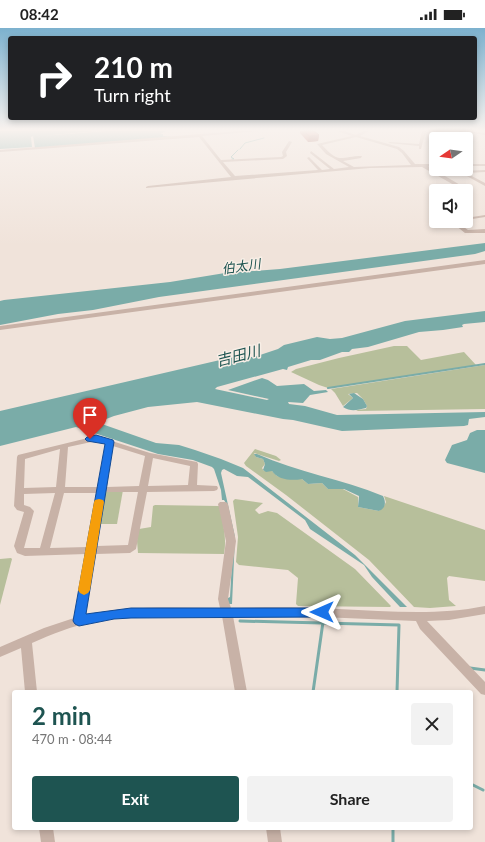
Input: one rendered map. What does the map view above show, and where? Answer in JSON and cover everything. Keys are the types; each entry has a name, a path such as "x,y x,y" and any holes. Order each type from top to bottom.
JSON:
{"street":[{"path":"226,169 233,177 236,178"},
{"path":"148,187 342,169"},
{"path":"429,169 457,184"},
{"path":"473,171 485,171"},
{"path":"470,176 485,185"},
{"path":"478,180 485,180"},
{"path":"473,218 485,216"},
{"path":"473,222 485,230"},
{"path":"462,228 467,232 485,230"},
{"path":"0,328 485,262"},
{"path":"149,454 132,548 25,552 20,550 19,548 29,511 18,506 21,457 92,438 149,454 194,464 192,488"},
{"path":"79,621 110,442"},
{"path":"44,551 60,490 63,446"},
{"path":"19,491 214,488"},
{"path":"223,504 231,541 223,599 227,612 241,690"},
{"path":"0,652 79,621 114,614 322,612 420,617 455,616 485,610"},
{"path":"420,617 424,626 485,690"},
{"path":"26,641 31,690"},
{"path":"46,830 48,842"},
{"path":"273,830 275,842"}],"green space":[{"path":"394,346 407,346 421,360 464,352 476,365 328,388 291,372 296,369 339,358"},
{"path":"485,365 485,409 358,411 356,410 366,409 367,406 357,393 348,394 353,398 343,406 331,389"},
{"path":"255,449 276,456 281,460 279,461 254,453 256,457 263,459 265,464 262,468 264,471 272,471 277,476 288,479 302,479 308,484 322,483 328,489 343,489 358,497 358,507 379,511 386,502 384,496 485,530 485,581 449,576 447,578 449,600 456,606 430,608 414,607 369,560 286,495 246,466 244,463"},
{"path":"123,490 117,524 99,524 105,491"},
{"path":"235,499 263,503 255,510 259,514 268,511 277,513 355,569 391,606 298,606 296,604 298,578 288,570 239,565 236,562 238,537 233,501"},
{"path":"153,506 219,506 225,536 224,554 138,553 137,541 139,529 151,527"},
{"path":"0,559 12,559 0,605"}],"water":[{"path":"485,243 485,251 475,254 159,297 93,310 58,314 0,325 0,301 4,300 170,282 225,273 280,269"},
{"path":"485,311 485,322 464,324 462,325 463,327 419,332 368,347 352,349 349,352 342,352 320,360 311,360 288,367 287,370 283,369 217,387 215,389 267,400 269,399 228,390 262,378 277,386 304,384 314,391 326,390 328,392 310,395 303,403 288,402 289,404 305,406 337,415 485,412 485,417 469,419 468,425 342,431 197,402 148,407 114,416 99,423 156,443 179,445 195,450 243,468 355,555 407,607 400,607 372,577 364,565 310,529 305,520 248,477 237,476 224,469 221,473 235,537 232,604 227,604 228,598 230,597 233,545 227,505 224,500 222,500 221,490 212,467 193,460 158,454 76,427 0,446 0,411 233,357 254,357 278,349 284,345 317,337 330,339 342,338 405,321"},
{"path":"354,393 363,399 367,406 366,408 351,410 343,407 353,398 349,394"},
{"path":"477,430 485,430 485,473 447,463 445,460 452,445 467,440 470,433"},
{"path":"254,454 383,496 385,500 384,507 379,511 358,507 359,496 344,489 328,489 322,483 308,484 302,479 286,479 281,478 272,471 266,472 263,470 265,464 263,459 256,457"}],"waterway":[{"path":"328,388 485,364"},
{"path":"240,621 323,623"},
{"path":"313,690 323,623"},
{"path":"323,623 399,625 397,690"},
{"path":"470,668 485,670"},
{"path":"473,785 483,790"},
{"path":"393,830 393,842"}],"slow traffic":[{"path":"84,590 99,502"}],"route":[{"path":"90,439 96,438 110,442 79,621 114,614 155,612 322,612"}],"water label":[{"name":"伯太川","path":"241,266"},
{"name":"吉田川","path":"238,355"}]}
